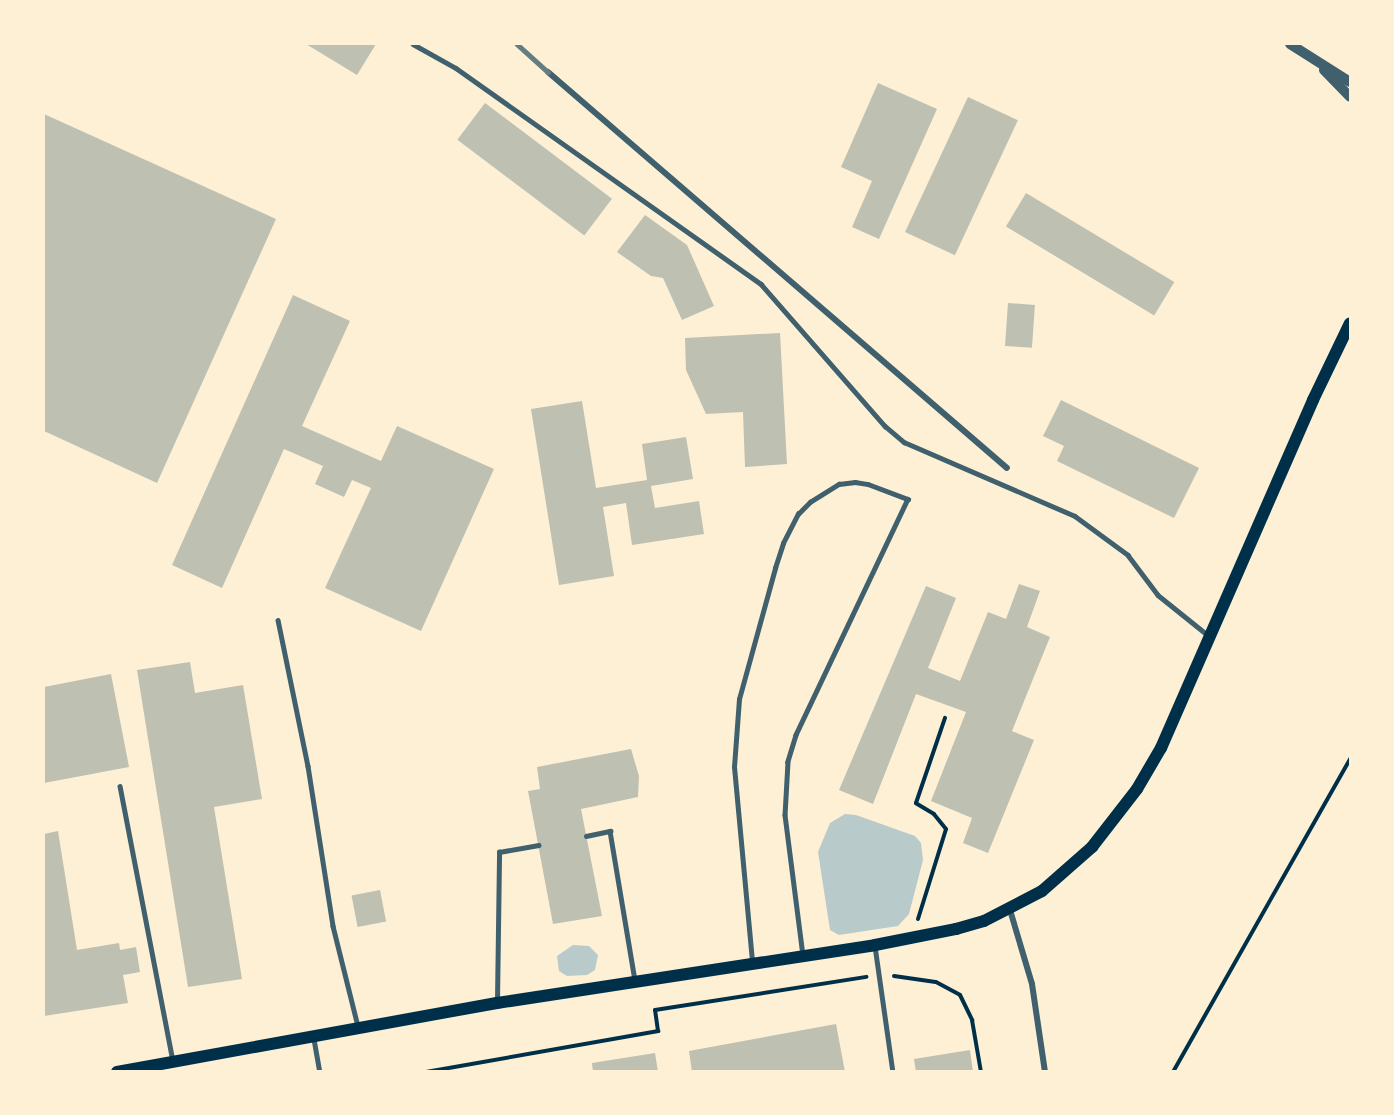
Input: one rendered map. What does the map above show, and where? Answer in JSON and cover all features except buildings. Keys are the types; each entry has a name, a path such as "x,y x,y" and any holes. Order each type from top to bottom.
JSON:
{"main road":[{"path":"117,1071 497,1003 752,962 875,945 956,929 1010,910 1066,873 1092,847 1137,789 1161,748 1350,323"}],"street":[{"path":"1290,44 1350,82"},
{"path":"1314,58 1350,97"},
{"path":"548,72 1007,468"},
{"path":"1010,910 1032,984 1045,1071"}],"lane":[{"path":"413,44 456,68 761,284 885,426 904,442 1075,516 1128,555 1158,595 1211,638"},
{"path":"752,962 734,767 739,699 775,568 783,543 798,514 810,502 839,484 855,482 868,484 908,499 796,735 788,762 785,790 786,815 802,955"},
{"path":"278,620 308,766 333,927 358,1028"},
{"path":"120,786 173,1062"},
{"path":"586,836 610,831 636,982"},
{"path":"497,1003 499,852 538,845"},
{"path":"875,945 893,1071"},
{"path":"314,1037 320,1071"}],"path":[{"path":"917,919 946,829 934,814 916,804 945,718"},
{"path":"1173,1071 1350,759"},
{"path":"426,1071 658,1030 655,1010 879,975 936,982 960,995 972,1020 981,1071"}],"shaded area":[{"path":"845,814 856,815 915,836 921,843 923,860 909,914 898,926 839,935 830,930 818,852 830,823"},
{"path":"573,945 589,946 598,955 595,970 587,975 567,976 559,971 557,956"}],"railway":[{"path":"517,44 548,72"}]}
